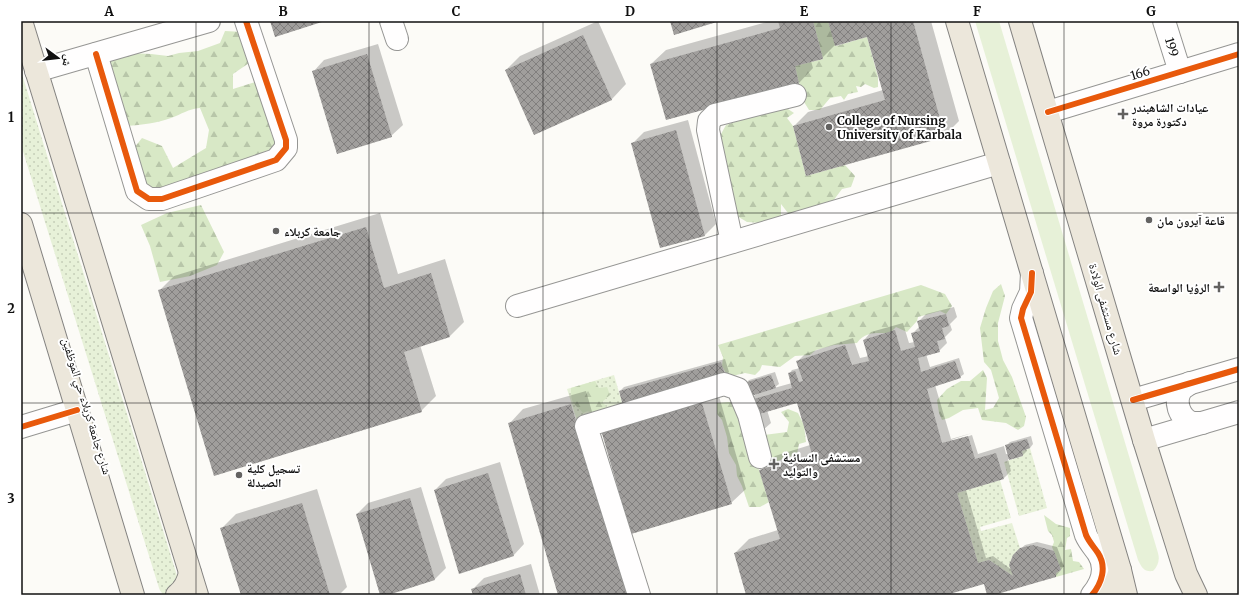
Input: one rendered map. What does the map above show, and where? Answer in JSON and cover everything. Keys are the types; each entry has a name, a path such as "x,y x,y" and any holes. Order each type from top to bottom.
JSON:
{"main road":[{"path":"21,21 197,595"},
{"path":"957,21 1120,570 1126,595"},
{"name":"شارع مستشفى الولادة","path":"1020,21 1144,440 1186,574 1196,595"},
{"name":"شارع جامعة كربلاء حي الموظفين","path":"21,224 134,594"},
{"path":"1102,595 1114,586 1120,570"},
{"path":"177,595 187,583 190,573"}],"street":[{"path":"36,71 209,21"},
{"path":"96,54 137,191 149,199 162,198 276,160 286,148 286,140 246,21"},
{"name":"199","path":"1164,21 1180,72"},
{"name":"166","path":"1048,112 1239,54"},
{"path":"732,242 708,130 709,121 715,115 795,95"},
{"path":"517,306 999,163"},
{"path":"1032,273 1031,292 1023,309 1021,318 1086,535 1090,544 1101,560 1101,580 1092,595"},
{"path":"1133,400 1239,369"},
{"path":"1190,383 1182,389 1178,398 1178,409 1184,417 1192,423 1202,423"},
{"path":"639,595 586,426 724,384 738,389 749,415 760,457"},
{"path":"21,427 77,410"},
{"path":"1144,440 1239,412"}],"green space":[{"path":"813,21 828,21 836,46 867,37 878,77 878,87 874,88 865,84 861,87 856,86 858,92 848,94 844,100 841,96 830,98 820,110 809,110 801,97 774,91 799,84 795,66 823,59"},
{"path":"975,21 999,21 1158,553 1158,563 1153,571 1147,571 1144,569 1138,560"},
{"path":"225,31 243,32 252,61 233,74 233,89 258,81 271,133 282,158 147,194 134,148 142,138 162,146 173,168 206,148 209,130 200,108 160,121 127,126 108,61 130,53 168,56 198,51 220,43"},
{"path":"21,71 179,582 174,595 163,594 160,591 21,145"},
{"path":"782,105 794,113 787,118 793,126 806,176 845,165 855,176 851,187 842,189 833,201 799,217 788,213 781,204 781,217 774,224 747,222 737,216 710,154 726,125"},
{"path":"201,205 224,252 217,265 190,276 160,282 150,246 141,225 167,213"},
{"path":"1001,284 1005,296 998,323 998,341 1003,360 1012,377 1026,417 1024,426 1018,430 1006,423 982,420 978,408 963,410 949,418 942,420 939,413 937,400 947,389 961,381 970,381 983,370 987,378 985,410 993,408 999,398 991,370 984,362 980,328 993,291"},
{"path":"921,285 945,294 952,306 946,314 940,311 918,317 917,321 907,332 896,327 890,333 876,333 864,336 857,343 834,345 816,350 810,355 795,356 780,367 762,365 760,370 755,375 745,373 728,377 722,366 723,357 718,345"},
{"path":"614,375 623,406 577,421 567,389"},
{"path":"595,381 599,388 607,387 610,395 602,402 608,411 593,414 588,411 583,413 573,402 571,388"},
{"path":"738,402 769,502 760,507 749,507 737,476 736,465 729,453 727,437 722,420 717,414 717,403"},
{"path":"788,409 798,413 804,425 806,442 799,444 797,454 772,463 765,461 764,435 787,432 789,422 781,412"},
{"path":"1030,448 1047,508 1019,516 1004,462 1023,456 1022,451"},
{"path":"1000,480 1011,518 980,527 981,531 1012,523 1020,548 1011,560 1013,576 989,560 978,563 957,493"},
{"path":"1044,515 1056,524 1070,528 1070,536 1067,538 1065,550 1071,549 1073,561 1079,562 1084,569 1056,577 1056,573 1061,570 1052,547 1054,542 1052,535 1048,531"}],"building":[{"path":"270,21 325,21 275,37"},
{"path":"670,21 720,21 674,35"},
{"path":"778,21 813,21 823,59 795,66 799,84 666,120 650,64 780,28"},
{"path":"828,21 913,21 945,137 806,176 793,126 885,100 867,37 835,46"},
{"path":"583,35 612,100 534,135 505,70"},
{"path":"367,54 392,137 337,154 312,71"},
{"path":"676,130 705,236 660,248 631,143"},
{"path":"366,227 384,288 431,273 450,337 404,352 422,412 214,476 158,290"},
{"path":"946,314 949,326 942,328 945,339 937,341 940,352 918,358 921,372 955,361 961,378 927,389 942,443 968,436 975,459 996,453 1004,479 957,493 978,563 989,560 1013,576 1009,565 1013,555 1020,548 1033,545 1054,551 1061,570 1056,573 1056,577 994,595 987,595 984,584 946,595 746,595 734,553 780,539 759,470 812,454 797,403 759,414 747,401 792,388 788,373 795,371 799,382 803,381 796,361 845,345 852,365 869,361 863,340 895,330 901,351 915,347 911,333 920,331 917,321"},
{"path":"721,362 726,377 623,406 619,391"},
{"path":"771,375 776,388 748,397 744,383"},
{"path":"701,400 732,504 631,534 601,430"},
{"path":"571,404 627,595 558,595 508,423"},
{"path":"1027,439 1030,448 1022,451 1023,456 1009,460 1005,445"},
{"path":"488,473 514,556 459,574 434,490"},
{"path":"410,498 435,580 388,595 380,595 356,514"},
{"path":"302,503 330,595 241,595 220,528"},
{"path":"520,574 526,595 473,595 471,589"}],"cycle path":[{"path":"96,54 137,191 149,199 162,199 276,160 286,148 286,140 246,21"},
{"path":"1048,112 1239,54"},
{"path":"1032,273 1031,292 1023,309 1021,318 1086,535 1101,558 1103,569 1101,580 1092,595"},
{"path":"1133,400 1239,369"},
{"path":"21,427 77,410"}],"place":[{"name":"عيادات الشاهبندر دكتورة مروة","path":"1123,114"},
{"name":"College of Nursing University of Karbala","path":"829,127"},
{"name":"قاعة آيرون مان","path":"1149,220"},
{"name":"جامعة كربلاء","path":"276,231"},
{"name":"الرؤيا الواسعة","path":"1219,287"},
{"name":"مستشفى النسائية والتوليد","path":"774,464"},
{"name":"تسجيل كلية الصيدلة","path":"239,475"}]}
